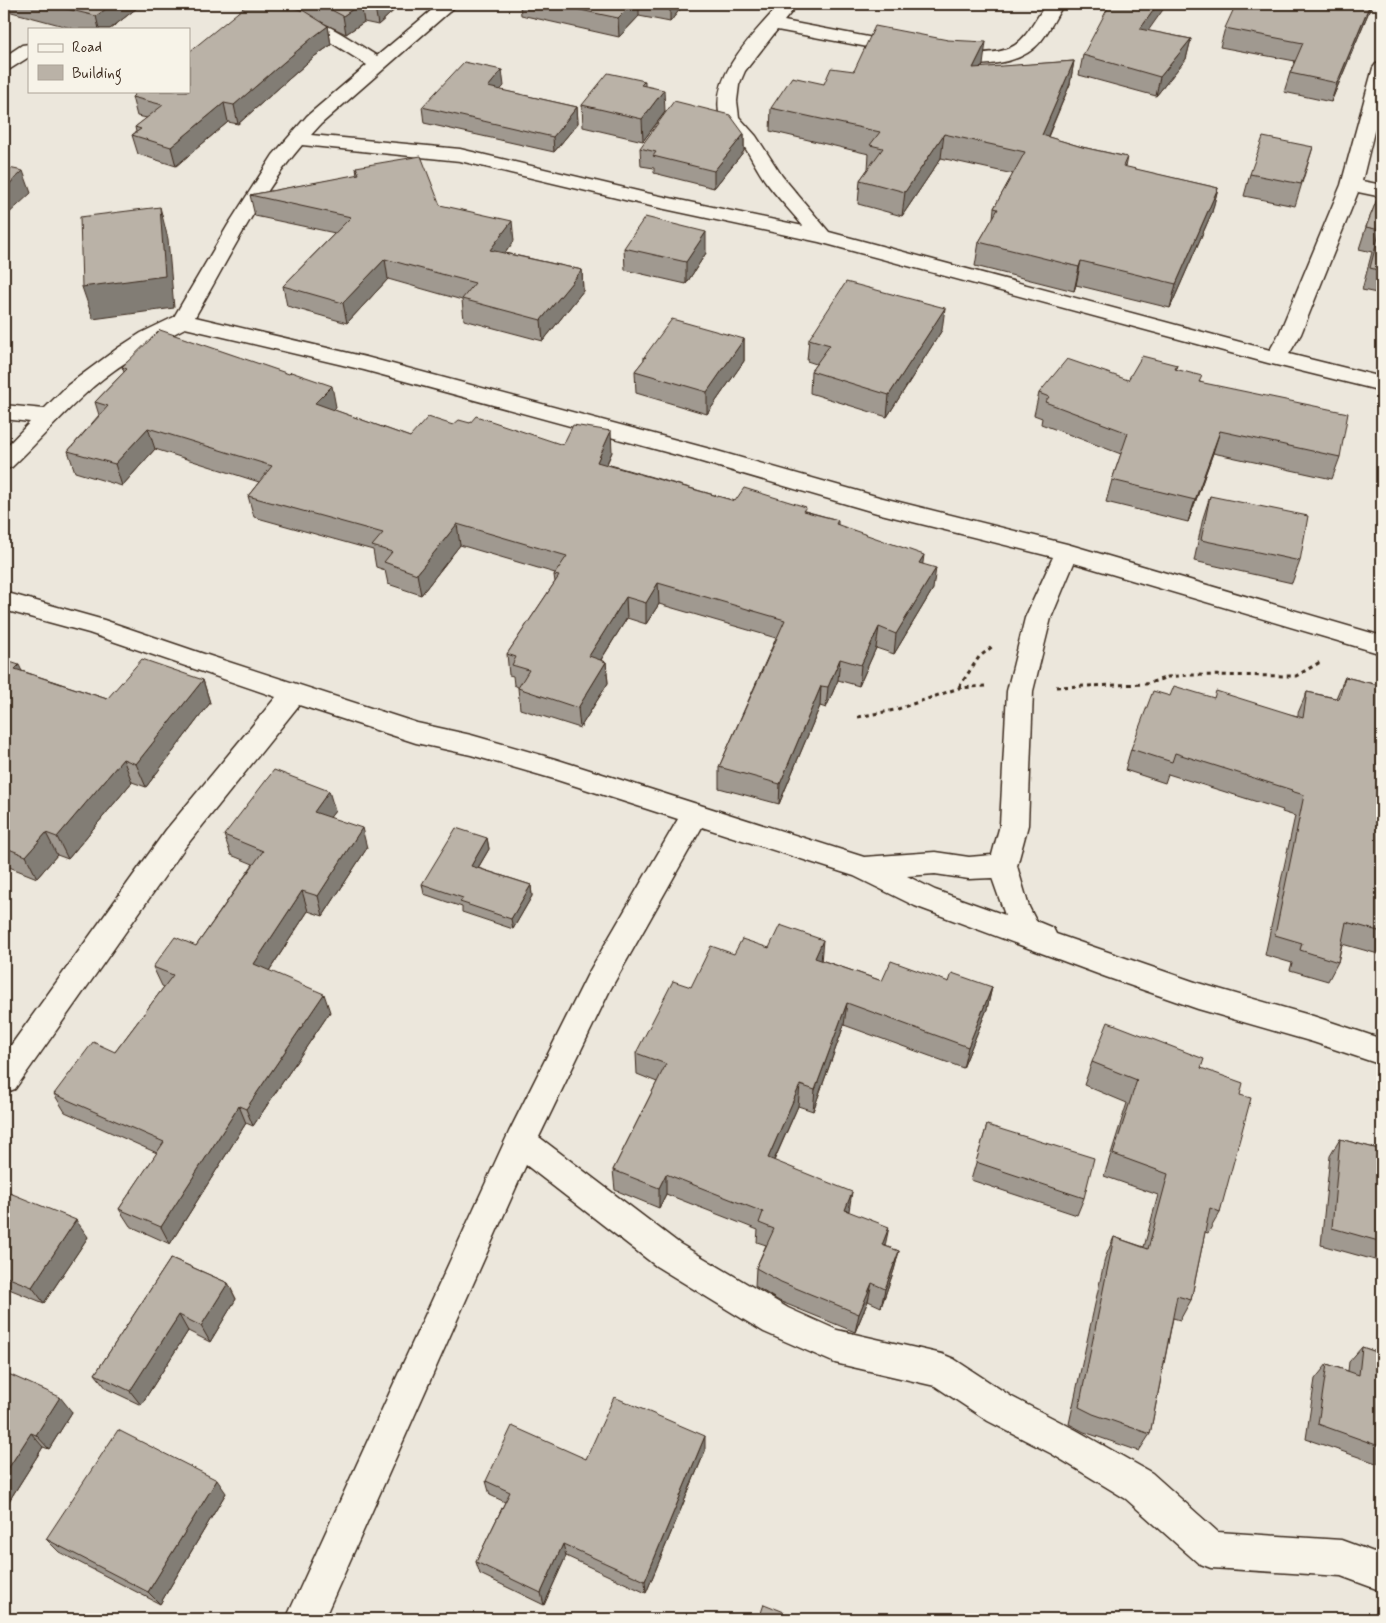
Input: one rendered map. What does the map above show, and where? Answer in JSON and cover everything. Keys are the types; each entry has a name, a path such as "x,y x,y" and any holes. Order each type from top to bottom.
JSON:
{"street":[{"path":"255,4 314,24 377,64"},
{"path":"4,462 76,390 149,338 182,321 238,225 280,159 314,120 449,4"},
{"path":"789,4 736,71 730,85 728,101 730,118 749,140 774,179 822,236"},
{"path":"772,24 967,59 992,58 1007,54 1024,46 1034,38 1055,4"},
{"path":"4,64 28,49"},
{"path":"1276,358 1290,334 1351,185 1382,68"},
{"path":"297,139 460,155 646,199 822,236 1276,358 1382,384"},
{"path":"1351,185 1382,191"},
{"path":"182,321 366,364 702,454 877,505 1067,552 1373,642"},
{"path":"4,412 48,417"},
{"path":"1065,949 1026,929 1015,907 1003,866 1014,825 1020,690 1038,618 1067,552"},
{"path":"4,601 95,626 293,694 416,733 471,745 555,769 651,802 696,814 785,845 863,868 925,898 994,925 1189,993 1313,1029 1382,1052"},
{"path":"4,1079 176,838 293,694"},
{"path":"305,1619 520,1142 588,1004 645,898 696,814"},
{"path":"863,868 935,863 969,868 1003,866"},
{"path":"520,1142 668,1255 776,1320 835,1346 942,1372 1000,1409 1064,1442 1139,1486 1212,1550 1341,1558 1382,1573"}],"path":[{"path":"858,717 894,710 959,688 1000,686 1020,690 1085,684 1146,684 1168,677 1296,676 1373,642"}],"building":[{"path":"46,4 113,4 96,16"},
{"path":"248,4 281,4 304,11 328,26 234,105 224,103 171,147 132,135 141,129 135,127 163,105 132,97 137,92 190,92 190,51"},
{"path":"320,4 360,4 343,16"},
{"path":"363,4 378,4 375,7"},
{"path":"552,4 632,4 618,18"},
{"path":"1110,4 1158,4 1140,29 1191,39 1160,77 1083,55"},
{"path":"1236,4 1370,4 1337,83 1290,73 1303,43 1225,28"},
{"path":"875,26 948,40 986,42 973,68 1074,61 1042,135 1082,147 1127,157 1123,166 1218,188 1176,284 1081,261 1079,267 979,242 998,209 994,208 1025,152 944,134 905,192 860,180 883,148 870,145 880,132 771,108 792,77 824,84 831,68 854,71"},
{"path":"464,62 502,70 488,87 577,107 553,137 422,107"},
{"path":"608,73 645,81 641,85 664,90 642,119 582,105"},
{"path":"674,101 730,115 744,134 714,171 653,156 656,152 640,148"},
{"path":"1263,137 1313,147 1301,184 1250,174"},
{"path":"421,156 440,205 512,221 490,250 582,270 541,320 462,299 475,283 385,259 343,303 283,286 351,217 250,195 359,174 356,167"},
{"path":"4,167 23,171 4,189"},
{"path":"1382,187 1382,271 1370,268 1380,230 1366,227"},
{"path":"160,207 165,276 82,287 80,217"},
{"path":"645,217 706,232 686,262 624,248"},
{"path":"846,282 945,308 889,395 811,371 830,345 809,339"},
{"path":"672,319 744,339 707,392 635,371"},
{"path":"160,330 289,374 291,372 332,386 315,403 410,437 428,417 453,425 459,420 470,423 476,416 563,445 573,425 611,431 597,462 735,501 744,488 806,507 803,511 838,520 836,524 924,555 919,563 936,568 896,634 879,627 861,665 840,659 828,687 821,686 780,784 719,767 785,620 658,583 646,603 626,597 589,656 606,662 578,708 518,688 529,670 512,665 516,657 507,654 559,576 554,575 567,556 457,524 417,574 384,562 392,552 372,546 383,533 248,496 272,466 148,428 115,464 68,451 108,406 95,402 127,369 122,367"},
{"path":"1142,356 1177,365 1175,369 1202,376 1199,382 1348,413 1340,457 1220,431 1195,500 1112,480 1128,433 1045,402 1049,397 1039,393 1067,359 1128,380"},
{"path":"1210,496 1308,516 1300,561 1201,540"},
{"path":"142,659 203,680 136,764 123,759 57,837 46,833 26,856 4,847 4,660 19,665 15,669 107,699"},
{"path":"1345,677 1382,686 1382,932 1346,922 1338,962 1300,950 1302,943 1275,935 1304,795 1175,753 1172,762 1131,749 1153,691 1170,696 1174,686 1214,698 1216,691 1303,718 1307,692 1339,699"},
{"path":"274,770 329,791 314,812 362,828 318,896 302,891 254,964 324,994 246,1109 239,1106 161,1227 119,1209 164,1142 54,1094 93,1042 115,1052 173,975 153,967 175,937 196,946 263,851 224,835"},
{"path":"456,828 487,838 471,866 531,885 511,919 460,902 463,898 422,884"},
{"path":"780,925 823,940 815,958 882,981 891,961 949,982 952,973 992,987 968,1047 847,1003 815,1090 800,1085 768,1158 852,1192 845,1210 889,1227 882,1245 899,1251 885,1289 872,1283 859,1314 781,1282 756,1268 774,1229 759,1223 763,1212 666,1174 659,1188 613,1170 666,1064 636,1053 673,981 691,987 711,946 734,954 742,939 769,948"},
{"path":"1108,1022 1204,1059 1201,1068 1243,1083 1240,1095 1251,1098 1220,1212 1210,1208 1191,1300 1177,1296 1150,1434 1093,1414 1079,1407 1114,1237 1148,1249 1168,1174 1113,1154 1137,1080 1092,1062"},
{"path":"987,1125 1094,1158 1084,1198 976,1162"},
{"path":"1340,1139 1382,1150 1382,1242 1332,1228"},
{"path":"10,1193 76,1220 32,1287 4,1276 4,1202"},
{"path":"171,1258 228,1283 201,1326 179,1315 130,1391 95,1374"},
{"path":"1362,1347 1382,1354 1382,1447 1318,1424 1327,1364 1359,1375"},
{"path":"4,1372 60,1397 36,1435 31,1433 4,1475"},
{"path":"614,1397 705,1436 645,1581 563,1544 541,1593 476,1562 510,1492 486,1481 512,1426 586,1459"},
{"path":"118,1430 217,1480 148,1592 46,1539"},
{"path":"764,1604 802,1619 759,1619"}]}
